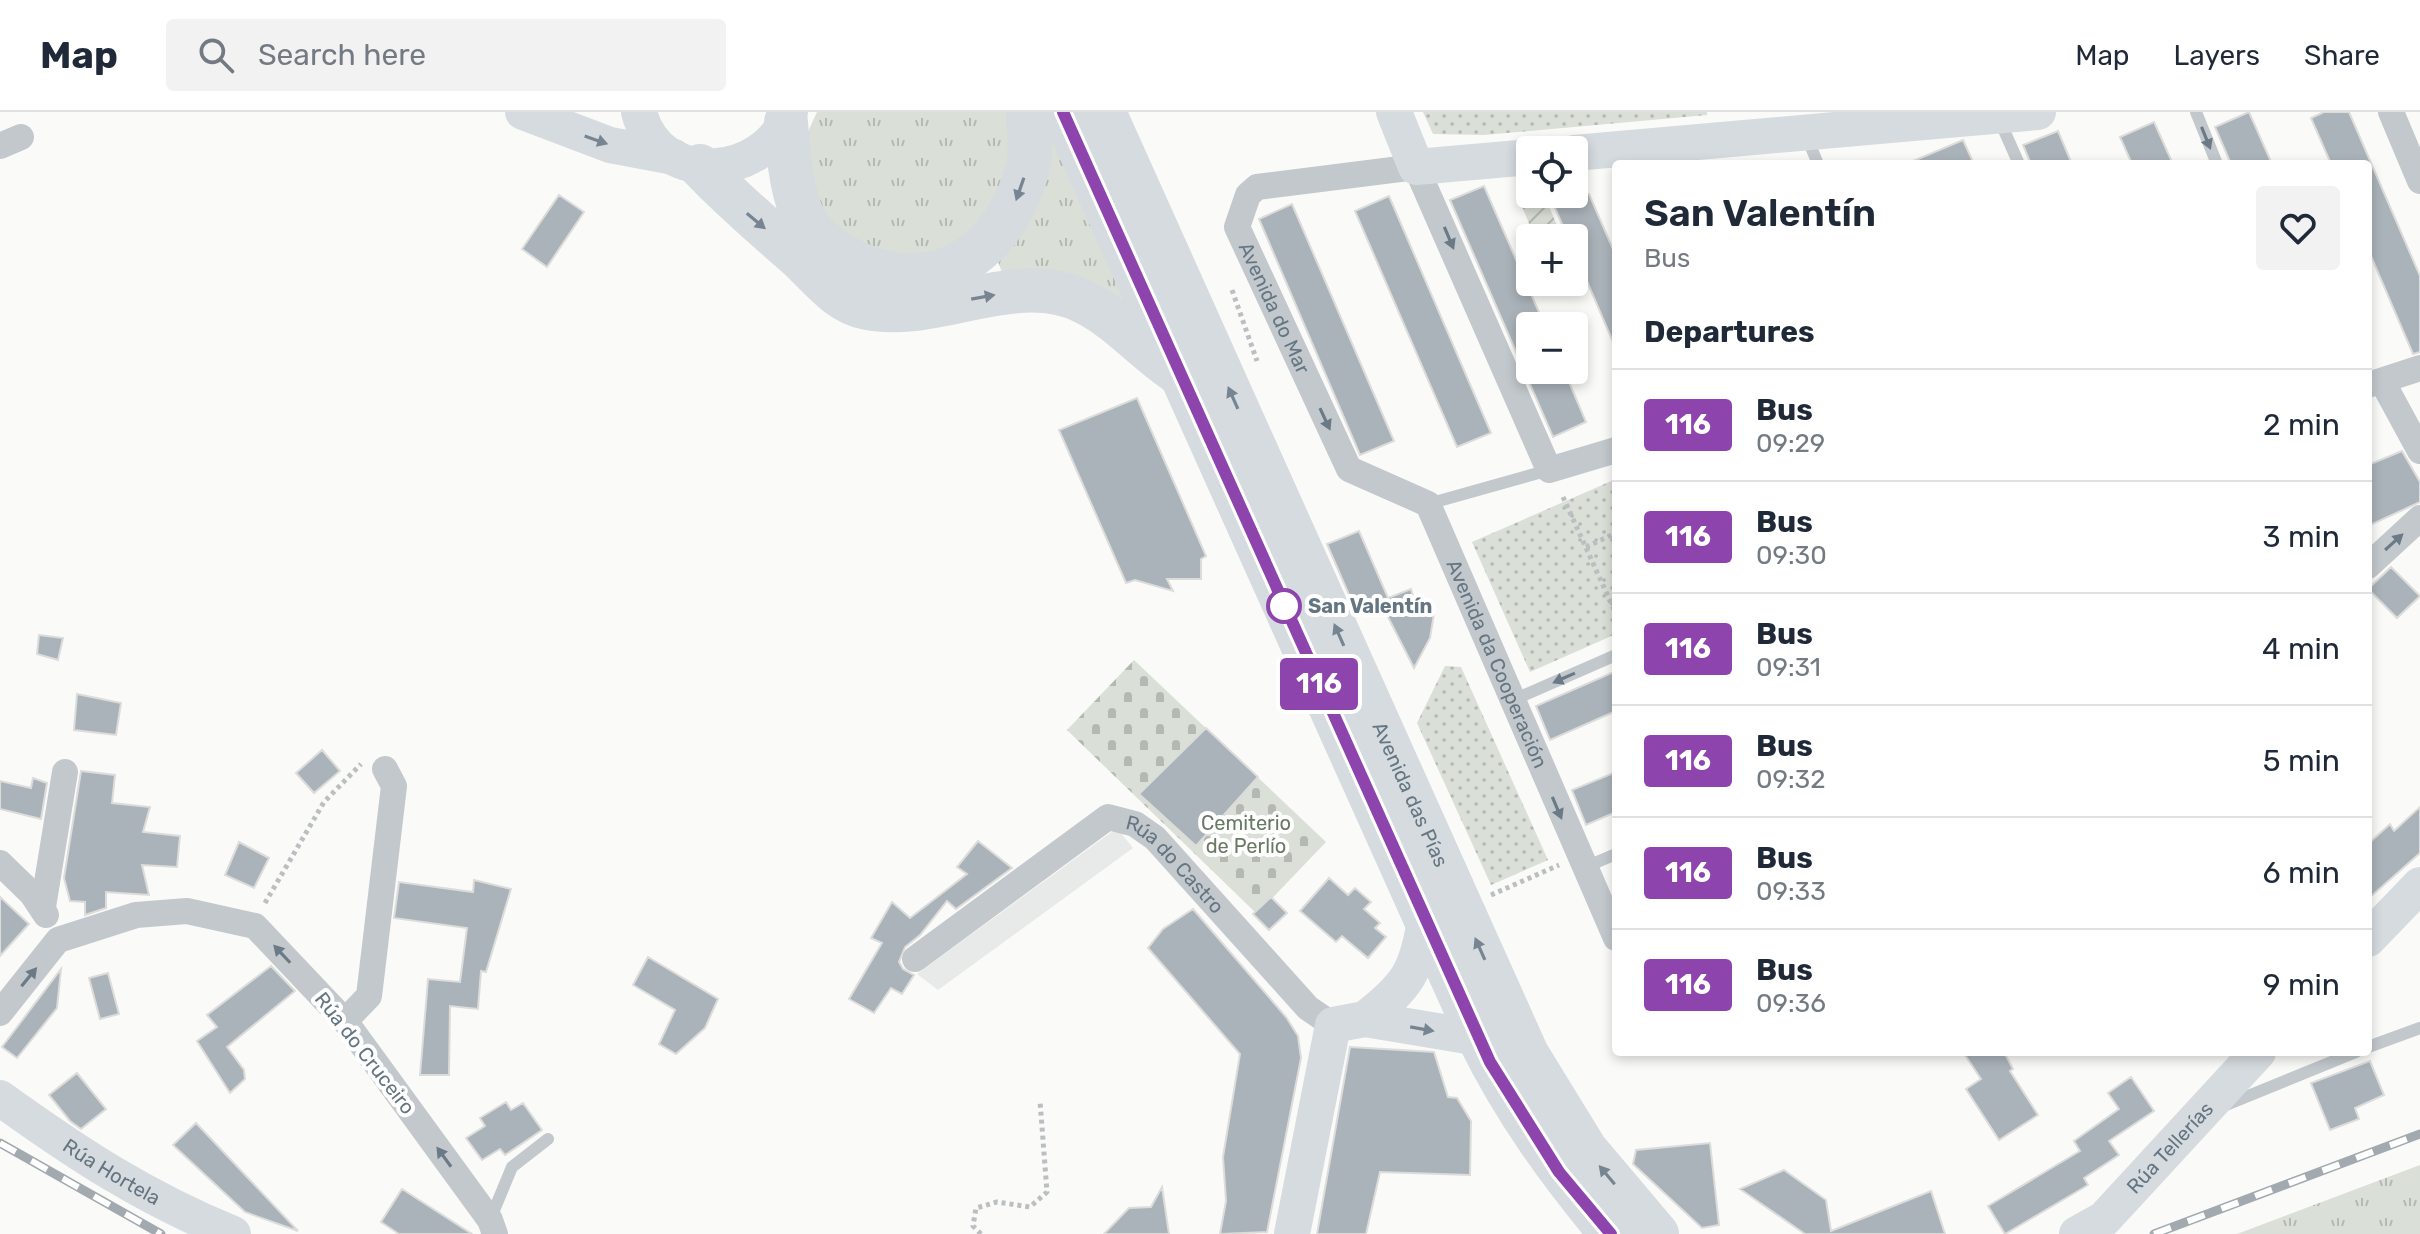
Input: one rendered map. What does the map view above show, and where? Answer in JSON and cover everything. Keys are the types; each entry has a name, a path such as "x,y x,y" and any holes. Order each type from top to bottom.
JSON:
{"highway":[{"path":"788,117 788,162 802,215 842,257 881,274 916,277 949,271 984,248 1013,209 1029,164 1028,112"},
{"name":"Avenida das Pías","path":"1063,112 1479,1038 1502,1085 1559,1172 1611,1234"},
{"name":"Avenida das Pías","path":"1104,112 1527,1054 1586,1150 1657,1234"},
{"path":"1116,112 1140,192"},
{"path":"687,162 834,293 864,308 899,311 997,294 1046,292 1083,301 1180,373"}],"street":[{"path":"523,112 610,145 687,162 741,163 775,139 788,117"},
{"path":"639,112 654,141 687,162"},
{"path":"1394,112 1549,470 1612,451"},
{"path":"1588,154 1617,156 1812,148 1998,115 2038,112"},
{"path":"2391,112 2420,181"},
{"name":"Avenida do Mar","path":"1428,504 1349,469 1237,227 1248,195 1257,187 1516,158"},
{"path":"2420,368 2375,383 2420,451"},
{"name":"Avenida da Cooperación","path":"1428,504 1580,862 1612,930"},
{"path":"2372,562 2420,518"},
{"path":"345,1021 369,996 394,786 377,764"},
{"path":"43,907 65,772"},
{"name":"Rúa do Castro","path":"915,959 1108,817 1135,824 1155,838 1308,1008 1349,1022"},
{"path":"0,863 43,907 58,940"},
{"path":"2372,935 2420,885"},
{"path":"0,1013 58,940 136,915 187,911 255,926"},
{"path":"1292,1234 1349,1022 1397,993 1410,977 1420,957 1425,920"},
{"name":"Rúa do Cruceiro","path":"255,926 345,1021 493,1227"},
{"path":"1349,1022 1479,1038"},
{"name":"Rúa Tellerías","path":"2077,1234 2104,1219 2254,1056"},
{"name":"Rúa Hortela","path":"0,1098 86,1161 151,1198 233,1234"}],"lane":[{"path":"2196,112 2215,160"},
{"path":"1998,115 2017,160"},
{"path":"1428,504 1549,470"},
{"path":"1511,700 1612,657"},
{"path":"1580,862 1612,855"},
{"path":"2372,1046 2420,1028"},
{"path":"2195,1117 2346,1056"},
{"path":"493,1227 512,1167 548,1139"}],"path":[{"path":"1563,497 1612,605"},
{"path":"1586,547 1612,535"},
{"path":"255,926 273,885 324,802 377,764"},
{"path":"1489,895 1580,862"},
{"path":"981,1234 973,1226 976,1208 997,1202 1030,1207 1047,1192 1040,1101"}],"shaded area":[{"path":"1117,828 1133,848 938,990 917,974"}],"green space":[{"path":"817,112 1009,112 1009,155 998,196 973,234 939,257 895,262 823,222 807,185 806,136"},
{"path":"1423,112 1707,112 1707,115 1484,135 1433,134"},
{"path":"1042,114 1130,305 1003,275 997,259"},
{"path":"1523,208 1550,208 1556,224 1529,224"},
{"path":"1612,481 1612,636 1530,672 1472,542"},
{"name":"Cemiterio de Perlío","path":"1134,660 1326,842 1257,914 1067,730"},
{"path":"1445,666 1461,667 1548,860 1491,885 1417,723"},
{"path":"2420,1165 2420,1234 2237,1234"}],"building":[{"path":"2249,112 2270,160 2229,160 2215,127"},
{"path":"2324,112 2349,112 2370,160 2329,160 2311,118"},
{"path":"2154,122 2171,160 2130,160 2120,137"},
{"path":"2058,131 2070,160 2029,160 2023,145"},
{"path":"1963,140 1972,160 1916,160"},
{"path":"2372,165 2420,276 2420,352 2413,354 2372,258"},
{"path":"1484,186 1516,259 1516,296 1532,296 1539,312 1516,312 1516,352 1450,200"},
{"path":"1588,194 1612,247 1612,340 1588,284 1588,224 1562,224 1555,208 1588,208"},
{"path":"559,195 584,212 547,267 522,249"},
{"path":"1389,196 1491,433 1457,447 1355,211"},
{"path":"1292,204 1394,441 1360,455 1259,219"},
{"path":"1530,384 1570,384 1586,422 1553,437"},
{"path":"1137,398 1206,556 1201,559 1201,579 1167,579 1173,591 1135,580 1126,583 1059,430"},
{"path":"2402,451 2420,482 2420,502 2372,524 2372,463"},
{"path":"1359,531 1388,598 1411,589 1415,603 1420,601 1425,613 1434,614 1430,638 1414,668 1385,611 1356,611 1327,544"},
{"path":"2391,567 2420,596 2397,618 2372,593 2372,585"},
{"path":"39,635 63,638 58,660 37,654"},
{"path":"1612,673 1612,713 1550,740 1536,706"},
{"path":"77,694 121,703 116,735 74,730"},
{"path":"1206,728 1258,777 1196,846 1139,794"},
{"path":"322,750 340,771 314,793 296,773"},
{"path":"81,771 115,775 112,803 150,807 143,832 180,836 177,867 142,865 149,895 106,892 106,908 85,915 85,902 70,901 64,878"},
{"path":"1612,774 1612,814 1586,825 1572,790"},
{"path":"33,778 47,783 41,819 0,809 0,781 31,788"},
{"path":"2420,807 2420,853 2372,895 2372,840 2390,824 2394,831"},
{"path":"978,841 1012,868 956,909 947,901 920,935 905,947 899,962 903,969 914,975 902,994 891,988 874,1013 849,999 882,943 871,938 892,902 910,918 967,874 957,867"},
{"path":"239,842 269,858 254,888 225,875"},
{"path":"1329,878 1348,895 1355,888 1371,902 1364,909 1380,923 1375,928 1386,937 1368,958 1342,936 1336,942 1300,911"},
{"path":"474,880 511,889 486,972 481,971 478,1009 450,1006 449,1075 420,1075 428,979 460,982 467,928 394,918 399,882 473,892"},
{"path":"0,897 29,924 0,956"},
{"path":"1271,897 1287,913 1269,930 1253,914"},
{"path":"1193,909 1286,1017 1298,1036 1301,1058 1267,1232 1220,1234 1226,1201 1223,1157 1240,1054 1148,948 1163,929"},
{"path":"648,957 718,999 705,1028 676,1054 659,1044 675,1010 633,985"},
{"path":"271,966 295,991 227,1047 244,1070 245,1079 230,1093 197,1041 217,1027 207,1015"},
{"path":"61,969 57,1008 17,1058 2,1047"},
{"path":"108,973 119,1014 100,1019 89,978"},
{"path":"1350,1047 1434,1052 1448,1097 1457,1098 1471,1121 1470,1175 1380,1172 1366,1234 1317,1234"},
{"path":"1966,1056 2006,1056 2013,1069 2010,1071 2038,1115 1999,1140 1966,1089 1981,1079"},
{"path":"2370,1061 2384,1095 2355,1108 2359,1119 2330,1130 2311,1083"},
{"path":"77,1073 106,1109 81,1129 70,1121 49,1095"},
{"path":"2131,1077 2154,1111 2109,1141 2119,1155 2084,1178 2088,1185 2005,1234 1988,1206 2080,1151 2074,1141 2119,1109 2108,1093"},
{"path":"506,1102 511,1110 523,1103 542,1130 505,1155 500,1149 482,1160 466,1138 485,1126 480,1118"},
{"path":"196,1123 298,1231 245,1212 173,1145"},
{"path":"1710,1143 1719,1225 1702,1228 1633,1164 1636,1150"},
{"path":"1784,1170 1826,1200 1831,1231 1931,1191 1945,1234 1805,1234 1740,1189"},
{"path":"1162,1187 1169,1234 1104,1234 1129,1208 1151,1207"},
{"path":"402,1189 472,1234 399,1234 381,1222"}],"railway":[{"path":"2154,1234 2420,1134"},
{"path":"0,1143 161,1234"}],"bus line":[{"name":"116","path":"1063,112 1490,1062 1559,1172 1611,1234"}],"place":[{"name":"San Valentín","path":"1284,606"}]}
